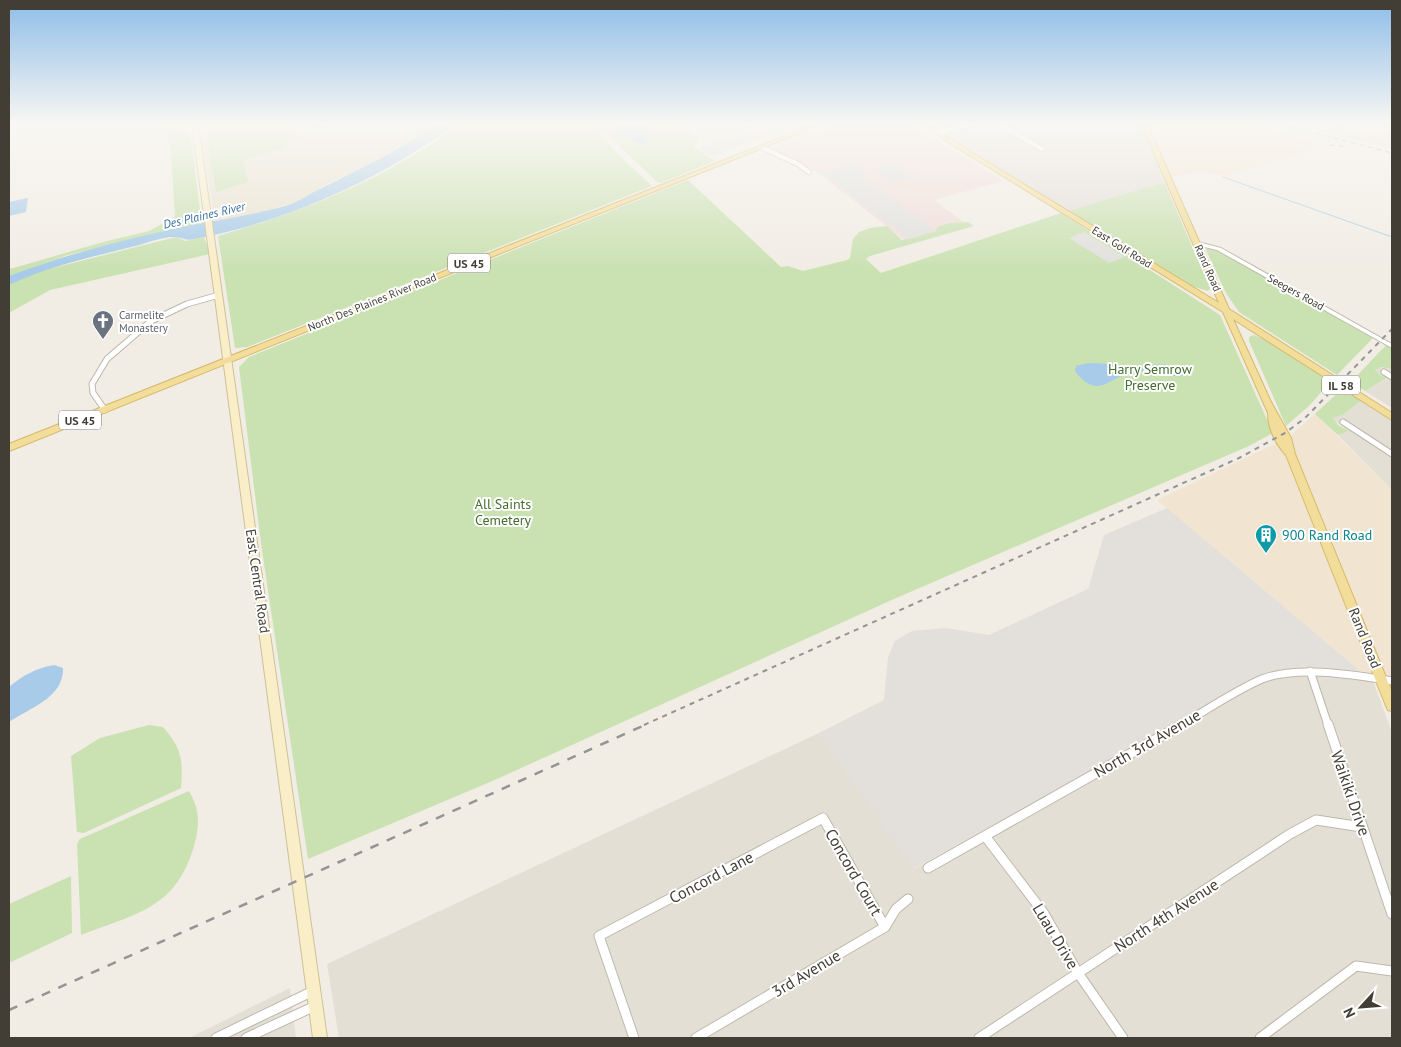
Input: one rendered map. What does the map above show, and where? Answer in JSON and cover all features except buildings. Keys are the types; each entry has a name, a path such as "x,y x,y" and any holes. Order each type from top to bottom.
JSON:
{"main road":[{"name":"East Central Road","path":"202,173 320,1038"},
{"name":"North Des Plaines River Road","path":"9,448 695,173"},
{"name":"East Golf Road","path":"1002,173 1227,311 1291,352 1300,360 1392,416"},
{"name":"Rand Road","path":"1166,173 1272,414 1273,426 1281,445 1291,457 1387,680 1392,706"},
{"path":"1194,291 1209,293 1216,285"},
{"path":"1240,342 1249,334 1269,338"},
{"name":"East Golf Road","path":"1291,352 1304,357 1392,410"}],"street":[{"name":"Seegers Road","path":"1198,244 1219,249 1392,346"},
{"path":"105,410 93,393 92,384 106,358 142,332 151,321 187,304 219,295"},
{"path":"1384,372 1392,377"},
{"path":"1343,422 1392,454"},
{"name":"North 3rd Avenue","path":"928,868 1262,679 1310,671 1327,671 1387,680"},
{"name":"Waikiki Drive","path":"1310,671 1392,914"},
{"name":"Concord Court","path":"824,818 885,926"},
{"name":"Concord Lane","path":"634,1038 599,936 824,818"},
{"name":"North 4th Avenue","path":"979,1038 1290,834 1316,820 1362,827"},
{"name":"Luau Drive","path":"985,836 1043,912 1078,973 1123,1038"},
{"name":"3rd Avenue","path":"696,1038 885,926 896,909 908,900"},
{"path":"1260,1038 1356,966 1392,972"},
{"path":"216,1038 314,990"},
{"path":"246,1038 316,1006"}],"shaded area":[{"path":"207,173 350,173 320,188 304,199 266,211 215,221"},
{"path":"818,173 990,173 1003,181 934,200 967,225 907,242"},
{"path":"822,173 867,173 870,175 863,177 936,231 909,239"},
{"path":"878,173 910,173 915,176 890,183"},
{"path":"1008,173 1160,173 1165,184 1069,211"},
{"path":"1168,173 1194,173 1170,177"},
{"path":"1205,173 1236,173 1226,176"},
{"path":"1084,232 1125,257 1109,263 1069,238"},
{"path":"1377,367 1392,369 1392,408 1365,391 1387,379 1376,372"},
{"path":"1362,400 1392,419 1392,490 1338,435 1349,431 1333,420 1335,416 1344,414"},
{"path":"1315,414 1392,490 1392,677 1360,671 1157,500 1290,436"},
{"path":"1167,508 1360,671 1294,666 1275,668 913,869 819,733 884,700 888,657 895,641 912,631 946,628 989,635 1088,589 1104,535"},
{"path":"1294,666 1370,673 1392,732 1392,1038 339,1038 327,964 819,733 914,869 1275,668"},
{"path":"290,988 296,1038 189,1038"}],"green space":[{"path":"172,173 195,173 200,210 199,224 68,255 9,276 10,269 103,242 149,231 175,217"},
{"path":"213,173 246,173 248,182 216,192"},
{"path":"382,173 638,173 652,186 247,347 235,348 218,236 314,204"},
{"path":"647,173 686,173 661,183 657,182"},
{"name":"All Saints Cemetery","path":"688,180 781,267 788,266 803,271 847,260 850,258 853,239 859,232 870,228 887,226 902,240 936,231 937,227 950,223 968,222 974,226 870,256 866,259 881,273 1061,213 1220,315 1273,433 1249,446 894,599 497,779 308,859 261,543 239,367 249,357"},
{"path":"1162,183 1165,184 1210,288 1208,291 1194,287 1069,211"},
{"path":"176,237 185,241 204,237 210,254 50,290 9,313 9,285 33,273"},
{"path":"1209,247 1373,338 1337,375 1239,312 1226,293 1206,250"},
{"path":"1254,335 1331,381 1310,405 1286,426 1249,341 1249,337"},
{"path":"1386,345 1392,349 1392,369 1381,367 1375,370 1387,378 1365,391 1352,381"},
{"path":"1343,388 1362,400 1344,414 1333,418 1338,425 1349,431 1338,435 1315,414"},
{"path":"149,725 163,727 178,748 182,769 181,788 84,833 77,832 71,756 100,738"},
{"path":"189,791 197,811 197,831 194,846 186,867 176,884 165,896 151,906 136,914 81,935 77,844 80,839"},
{"path":"71,876 72,933 9,963 9,904"}],"water":[{"path":"352,173 377,173 331,196 262,222 194,239 187,240 171,237 155,240 55,267 9,285 9,276 49,262 152,234 274,209 293,203"},
{"path":"28,198 26,212 9,216 9,202"},
{"path":"1088,363 1131,366 1160,364 1174,367 1186,375 1174,376 1139,371 1127,373 1104,385 1096,386 1084,381 1075,371 1076,366"},
{"path":"54,665 63,668 62,678 52,695 9,722 9,687 30,673"}],"waterway":[{"path":"1223,177 1392,237"}],"railway":[{"path":"644,725 1239,458 1285,433 1305,418 1392,329"},
{"path":"9,1010 647,724"}],"place":[{"name":"Carmelite Monastery","path":"103,340"},
{"name":"900 Rand Road","path":"1266,554"}],"water label":[{"name":"Des Plaines River","path":"204,215"}],"park label":[{"name":"Harry Semrow Preserve","path":"1150,378"}]}
